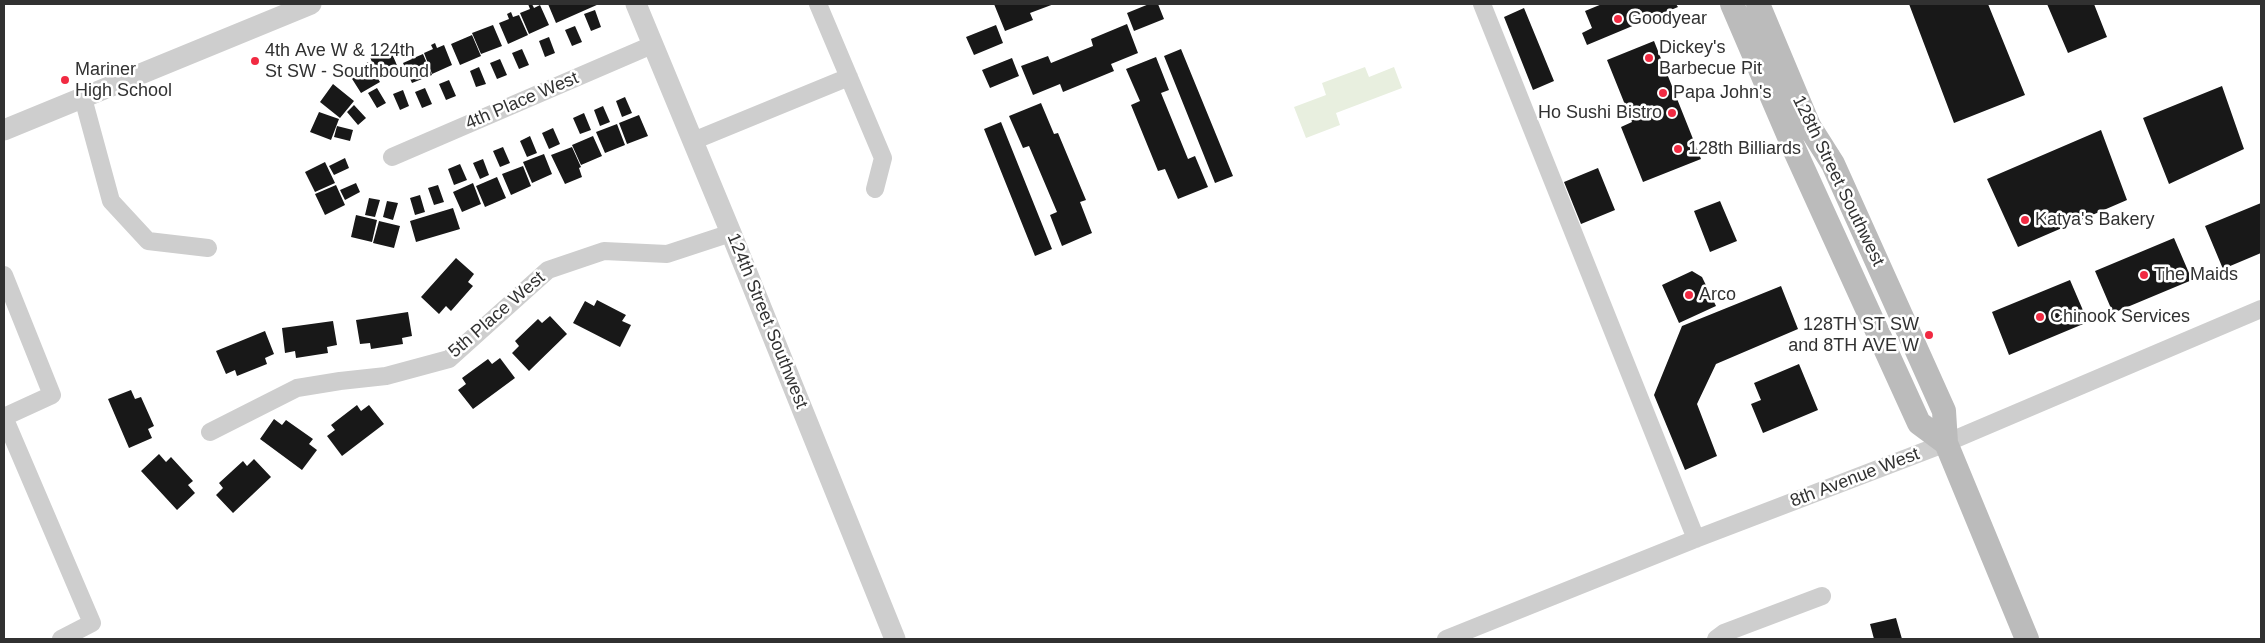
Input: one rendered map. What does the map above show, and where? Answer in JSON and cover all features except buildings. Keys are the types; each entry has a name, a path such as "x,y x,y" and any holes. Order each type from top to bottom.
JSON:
{"main road":[{"name":"128th Street Southwest","path":"1732,4 1796,153 1919,423 1946,443"},
{"name":"128th Street Southwest","path":"1758,4 1809,126 1833,164 1944,411 1946,443 2027,639"}],"street":[{"path":"4,130 311,4"},
{"name":"124th Street Southwest","path":"636,4 895,639"},
{"path":"818,4 883,158 875,189"},
{"path":"1482,4 1696,539"},
{"name":"4th Place West","path":"392,156 652,45"},
{"path":"693,141 849,78"},
{"path":"83,98 111,201 148,241 208,248"},
{"name":"5th Place West","path":"210,432 297,388 386,376 448,359 548,270 604,251 667,254 731,233"},
{"path":"4,275 52,395 4,417 92,623 61,639"},
{"name":"8th Avenue West","path":"1446,639 1696,539 1946,443 2261,309"},
{"path":"1716,639 1724,633 1822,596"}],"green space":[{"path":"1365,67 1369,77 1394,67 1402,88 1336,113 1340,125 1306,138 1294,107 1326,95 1322,83"}],"place":[{"name":"Goodyear","path":"1618,19"},
{"name":"Dickey's Barbecue Pit","path":"1649,58"},
{"name":"4th Ave W & 124th St SW - Southbound","path":"255,61"},
{"name":"Mariner High School","path":"65,80"},
{"name":"Papa John's","path":"1663,93"},
{"name":"Ho Sushi Bistro","path":"1672,113"},
{"name":"128th Billiards","path":"1678,149"},
{"name":"Katya's Bakery","path":"2025,220"},
{"name":"The Maids","path":"2144,275"},
{"name":"Arco","path":"1689,295"},
{"name":"Chinook Services","path":"2040,317"},
{"name":"128TH ST SW and 8TH AVE W","path":"1929,335"}]}
